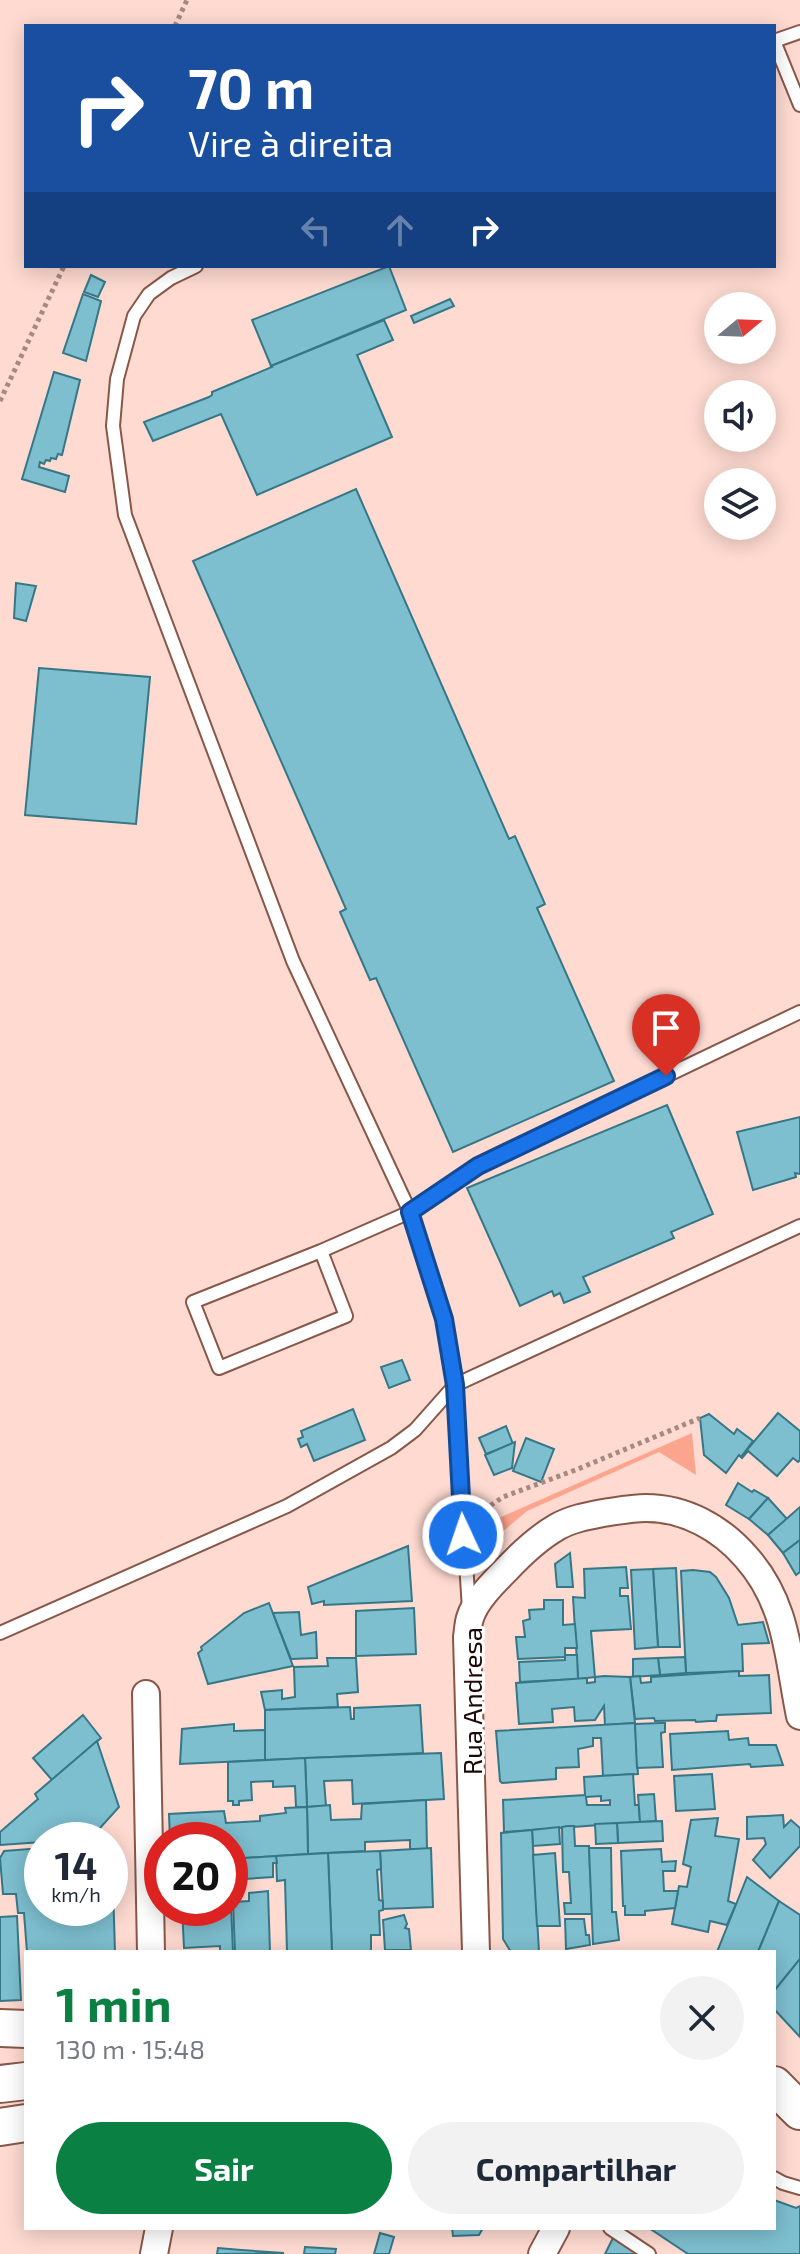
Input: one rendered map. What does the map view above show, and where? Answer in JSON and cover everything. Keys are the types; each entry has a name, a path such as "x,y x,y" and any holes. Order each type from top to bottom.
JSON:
{"main road":[{"path":"0,2028 24,2029"},
{"path":"0,2084 24,2081"},
{"path":"776,2087 800,2111"},
{"path":"0,2127 24,2123"}],"street":[{"name":"Rua Andresa","path":"476,1950 467,1637 470,1617 494,1582 543,1536 559,1525 579,1518 646,1508 702,1520 746,1557 778,1607 788,1643 800,1716"},
{"path":"146,1694 151,1950"},
{"path":"154,2254 159,2230"},
{"path":"542,2254 555,2230"}],"lane":[{"path":"776,40 800,32"},
{"path":"776,46 800,105"},
{"path":"192,268 149,294 134,316 117,379 113,426 125,515 293,961 410,1212 444,1319 455,1385 470,1617"},
{"path":"321,1251 346,1316 219,1368 193,1302 410,1212 478,1166 800,1012"},
{"path":"0,1633 287,1506 391,1448 415,1430 455,1385 800,1226"},
{"path":"776,2179 800,2188"},
{"path":"613,2230 649,2254"}],"path":[{"path":"176,24 187,0"},
{"path":"0,401 63,268"}],"shaded area":[{"path":"692,1433 696,1475 659,1452 527,1511 481,1550 483,1525"}],"building":[{"path":"384,268 390,268 406,310 271,366 252,320"},
{"path":"91,275 105,282 98,297 84,292"},
{"path":"83,294 101,301 86,361 63,353"},
{"path":"450,299 454,306 414,323 411,316"},
{"path":"384,320 393,340 357,355 392,437 257,495 221,414 153,441 144,422 209,397 212,392 271,366"},
{"path":"54,372 80,380 62,455 46,460 44,464 40,462 39,467 69,476 65,492 22,479"},
{"path":"356,489 509,839 515,836 545,904 537,908 614,1081 453,1152 376,978 370,980 340,912 346,909 193,561"},
{"path":"16,583 36,586 26,621 14,618"},
{"path":"39,668 150,677 136,824 25,815"},
{"path":"667,1105 713,1214 671,1232 674,1238 583,1277 590,1292 564,1303 560,1293 554,1296 552,1291 520,1306 467,1188"},
{"path":"800,1117 800,1174 795,1173 796,1177 753,1190 737,1132"},
{"path":"402,1360 410,1380 389,1388 381,1367"},
{"path":"353,1409 365,1440 314,1461 307,1444 301,1447 298,1439 303,1437 301,1431"},
{"path":"778,1413 800,1431 800,1460 798,1462 793,1458 777,1476 748,1451 741,1457"},
{"path":"709,1414 734,1434 737,1429 753,1441 726,1473 704,1455 700,1418"},
{"path":"506,1426 513,1444 486,1454 479,1438"},
{"path":"526,1438 554,1449 541,1482 513,1471"},
{"path":"515,1442 512,1468 494,1475 485,1455"},
{"path":"738,1483 768,1498 749,1519 726,1505"},
{"path":"768,1498 787,1519 768,1535 749,1519"},
{"path":"800,1507 800,1540 783,1553 768,1535"},
{"path":"800,1540 800,1572 796,1575 783,1553"},
{"path":"408,1546 412,1601 324,1605 324,1601 312,1604 308,1587"},
{"path":"570,1553 573,1587 557,1587 555,1564"},
{"path":"626,1567 628,1588 620,1588 620,1596 628,1596 631,1629 591,1631 595,1677 578,1679 573,1597 585,1598 584,1569"},
{"path":"676,1568 680,1647 658,1647 653,1569"},
{"path":"653,1569 658,1647 635,1649 631,1570"},
{"path":"681,1571 710,1572 716,1577 729,1598 738,1625 763,1622 769,1643 742,1644 743,1671 686,1673"},
{"path":"544,1600 563,1600 563,1625 575,1624 577,1648 565,1648 565,1657 518,1659 516,1637 525,1637 523,1621 530,1619 529,1610 544,1609"},
{"path":"269,1603 293,1666 208,1684 198,1653 201,1647 244,1613"},
{"path":"414,1608 416,1654 356,1656 356,1611"},
{"path":"299,1612 301,1635 316,1632 317,1658 291,1659 273,1613"},
{"path":"565,1655 577,1655 578,1679 520,1682 519,1662 565,1660"},
{"path":"685,1657 686,1673 660,1675 658,1658"},
{"path":"327,1658 356,1658 358,1692 337,1694 338,1707 265,1710 261,1692 282,1690 282,1699 295,1697 294,1667 328,1666"},
{"path":"658,1658 660,1675 633,1677 633,1659"},
{"path":"739,1671 739,1676 769,1675 771,1713 717,1715 716,1721 696,1722 635,1719 630,1677 640,1676 641,1683 651,1682 651,1677"},
{"path":"595,1677 630,1677 635,1723 605,1725 604,1706 595,1720 575,1721 574,1707 552,1709 553,1722 519,1724 516,1683 587,1678 587,1683 595,1682"},
{"path":"420,1705 423,1753 265,1760 265,1710 350,1707 351,1719 354,1719 354,1708"},
{"path":"83,1715 101,1738 52,1780 33,1758"},
{"path":"635,1723 638,1774 603,1776 601,1738 593,1738 593,1746 578,1749 579,1767 556,1768 556,1779 500,1781 496,1731"},
{"path":"665,1723 665,1732 661,1733 663,1767 637,1768 635,1724"},
{"path":"234,1724 234,1731 265,1730 265,1760 180,1764 182,1729"},
{"path":"728,1731 729,1740 748,1738 749,1745 776,1745 783,1765 751,1767 750,1764 672,1770 670,1734"},
{"path":"97,1741 119,1807 105,1822 24,1822 24,1843 0,1845 0,1832 38,1799 35,1794"},
{"path":"441,1753 444,1799 353,1804 352,1780 324,1781 326,1806 307,1807 305,1758"},
{"path":"305,1758 307,1807 296,1807 295,1786 273,1787 273,1781 251,1782 252,1800 239,1801 239,1805 228,1801 228,1762"},
{"path":"633,1774 635,1805 639,1805 640,1822 504,1832 503,1800 585,1795 584,1777","holes":["601,1796 601,1801 610,1800 610,1805 587,1805 586,1797"]},
{"path":"712,1774 715,1809 676,1811 674,1776"},
{"path":"654,1794 656,1821 640,1822 638,1795"},
{"path":"426,1800 427,1849 410,1849 410,1840 365,1842 365,1851 308,1854 307,1807 330,1805 331,1820 361,1819 362,1804"},
{"path":"307,1807 308,1854 248,1858 248,1822 243,1822 260,1821 260,1816 286,1813 285,1808"},
{"path":"224,1811 226,1822 169,1822 169,1814"},
{"path":"783,1815 784,1827 791,1820 800,1828 800,1846 770,1878 753,1860 766,1844 764,1838 747,1839 747,1817"},
{"path":"718,1818 715,1836 739,1839 728,1901 736,1904 727,1925 710,1921 708,1932 672,1924 679,1886 687,1887 691,1867 683,1864 691,1820"},
{"path":"662,1821 663,1841 618,1843 617,1823"},
{"path":"617,1823 618,1843 596,1844 595,1824"},
{"path":"574,1826 575,1846 589,1846 592,1914 565,1914 564,1903 571,1903 569,1872 563,1872 562,1827"},
{"path":"559,1827 560,1844 533,1846 532,1830"},
{"path":"532,1830 539,1950 510,1950 503,1939 501,1833"},
{"path":"431,1848 433,1907 383,1909 380,1851"},
{"path":"589,1848 611,1848 612,1912 616,1912 619,1940 593,1944"},
{"path":"24,1849 24,1913 18,1913 16,1894 3,1894 0,1858 4,1851"},
{"path":"661,1849 662,1862 676,1861 675,1871 663,1871 664,1891 678,1891 675,1908 645,1911 645,1915 625,1915 621,1851"},
{"path":"380,1851 381,1869 377,1870 379,1900 383,1901 383,1910 379,1911 380,1935 371,1935 371,1950 332,1950 328,1853"},
{"path":"328,1853 332,1950 287,1950 285,1880 277,1881 276,1856"},
{"path":"555,1853 560,1926 537,1926 533,1855"},
{"path":"276,1856 273,1877 248,1879 248,1858"},
{"path":"747,1877 779,1901 759,1950 718,1950"},
{"path":"268,1891 270,1950 235,1950 234,1926 248,1926 249,1893"},
{"path":"779,1901 800,1915 800,1959 776,1989 776,1950 759,1950"},
{"path":"404,1915 411,1950 385,1950 383,1920"},
{"path":"17,1916 21,2000 0,2001 0,1917"},
{"path":"565,1919 584,1919 590,1945 566,1949"},
{"path":"25,1926 114,1926 115,1950 27,1950"},
{"path":"183,1926 232,1926 233,1950 220,1950 220,1946 184,1948"},
{"path":"800,1959 800,2037 776,2011 776,1989"},
{"path":"776,2201 796,2208 800,2206 800,2254 688,2254 652,2230 776,2230"},
{"path":"452,2230 482,2230 479,2235 453,2236"},
{"path":"380,2233 394,2237 389,2254 374,2254"},
{"path":"613,2238 640,2254 605,2254"},
{"path":"305,2247 336,2249 335,2254 304,2254"},
{"path":"218,2248 241,2250 284,2253 217,2254"}],"route":[{"path":"463,1535 455,1385 444,1319 410,1212 478,1166 666,1076"}]}
